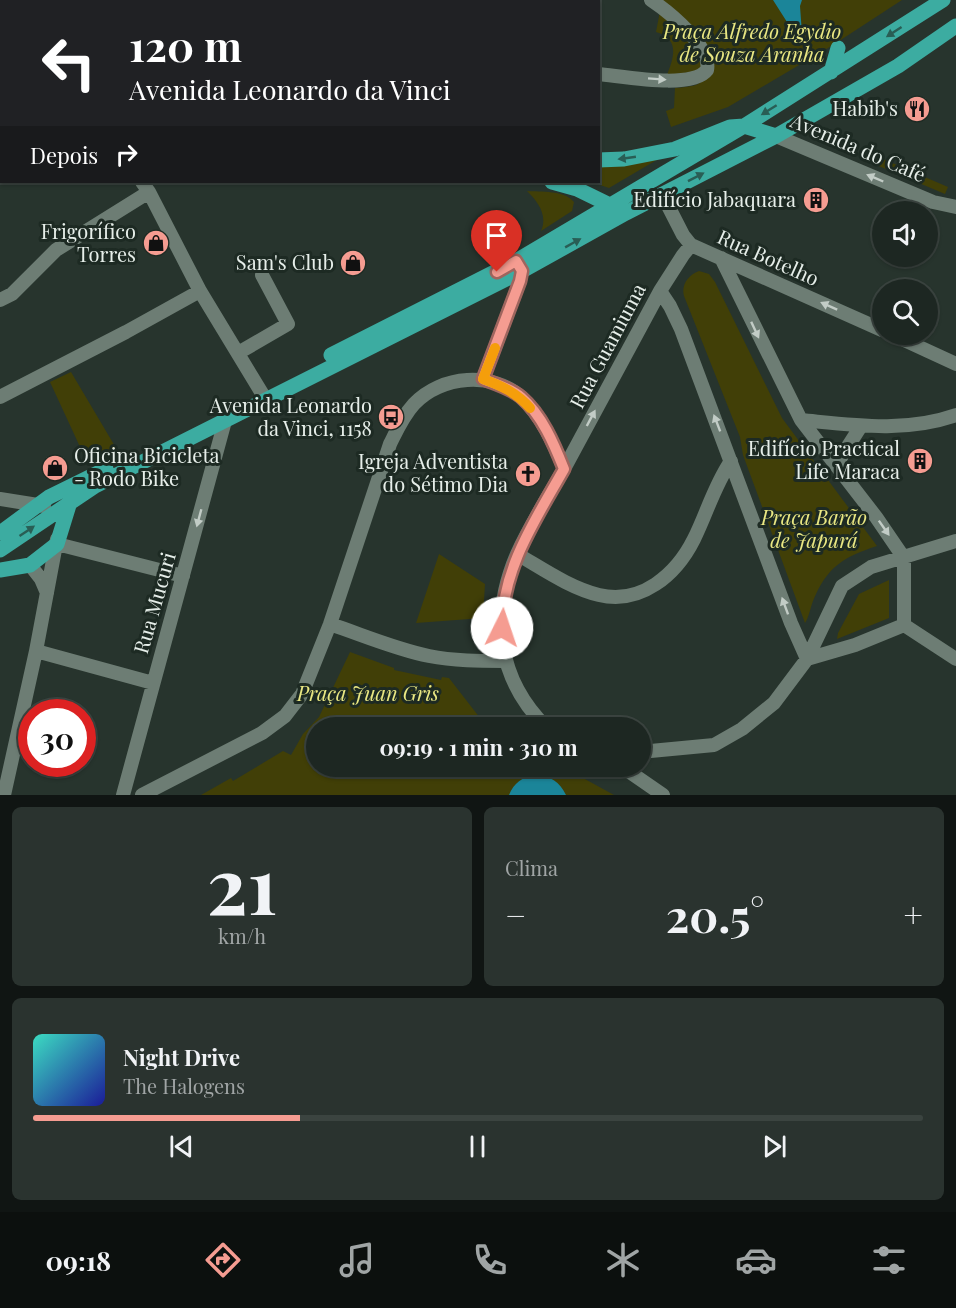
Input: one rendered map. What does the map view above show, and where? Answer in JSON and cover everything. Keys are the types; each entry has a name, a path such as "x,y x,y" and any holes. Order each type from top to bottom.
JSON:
{"main road":[{"path":"519,266 610,206 744,126 943,0"},
{"path":"2,534 38,504 263,395 776,136 890,71 956,26"},
{"path":"831,72 838,48"},
{"path":"600,160 624,159 675,149 730,127 744,126"},
{"name":"Avenida do Café","path":"744,126 776,136"},
{"path":"556,183 577,189 626,213"},
{"path":"30,565 11,560 0,549 95,486 225,421 263,395"},
{"path":"0,570 30,565 57,544 70,502"}],"street":[{"path":"600,74 661,80 699,78 704,74 708,66 708,59 703,50 680,23 651,0"},
{"name":"Avenida do Café","path":"776,136 933,202 956,207"},
{"path":"0,300 12,294 56,250 146,185 200,291 263,395"},
{"name":"Rua Botelho","path":"662,194 683,235 691,245 872,326"},
{"name":"Rua Guamiuma","path":"504,661 502,608 507,583 517,554 660,291 691,245"},
{"path":"722,258 756,332 801,420 876,517 904,558 904,625"},
{"path":"483,379 520,281 519,266"},
{"path":"238,352 288,324 262,275"},
{"path":"740,296 752,284 764,277"},
{"path":"0,397 200,291"},
{"path":"660,291 681,329 807,660"},
{"path":"915,345 956,364"},
{"path":"142,795 262,733 285,716 302,694 330,624 390,444 415,403 437,388 460,380 483,379 504,387 521,397 540,420 564,469"},
{"path":"801,420 900,428 956,416"},
{"name":"Rua Mucuri","path":"123,795 225,421"},
{"path":"836,465 861,426"},
{"path":"517,554 566,581 600,595 629,596 650,590 670,573 694,539 720,477 731,461"},
{"path":"0,499 46,507 53,514 57,524 57,544 4,795"},
{"path":"651,751 714,745 742,729 774,703 807,660 842,586 871,567 956,541"},
{"path":"57,544 183,576"},
{"path":"30,565 41,579 47,595"},
{"path":"330,624 406,650 431,656 504,661 520,696 536,717"},
{"path":"807,660 861,643 904,625"},
{"path":"904,625 956,659"},
{"path":"36,651 153,683"},
{"path":"637,777 663,795"}],"green space":[{"name":"Praça Alfredo Egydio de Souza Aranha","path":"657,0 902,0 833,45 728,107 671,127 666,111 674,108 675,88 700,83 713,61"},
{"path":"660,11 699,52 704,64 700,71 667,75 672,62 673,49 669,39 656,32"},
{"path":"876,156 948,187 945,194 874,164"},
{"path":"660,158 609,188 594,183 600,183 600,167"},
{"path":"527,191 564,195 574,202 572,211 541,231 543,214"},
{"name":"Praça Barão de Japurá","path":"699,271 709,274 715,282 782,418 877,546 855,554 830,572 818,589 805,623 743,455 740,437 684,296 686,281"},
{"path":"71,372 116,448 87,462 50,382"},
{"path":"439,554 485,584 483,618 416,623"},
{"name":"Praça Barão de Japurá","path":"889,580 889,618 837,639 859,594"},
{"name":"Praça Juan Gris","path":"350,652 394,668 394,670 441,680 442,677 449,678 479,717 319,717"},
{"name":"Praça Juan Gris","path":"306,731 306,777 581,777 614,795 201,795 231,778 233,781 283,751 291,755"}],"water":[{"path":"773,0 802,0 800,6 802,34 794,33"},
{"path":"526,777 547,777 561,786 566,795 509,795 519,781"}],"slow traffic":[{"path":"495,348 483,379 521,397 530,408"}],"place":[{"name":"Habib's","path":"917,109"},
{"name":"Edifício Jabaquara","path":"816,200"},
{"name":"Frigorífico Torres","path":"156,243"},
{"name":"Sam's Club","path":"353,263"},
{"name":"Avenida Leonardo da Vinci, 1158","path":"391,417"},
{"name":"Edifício Practical Life Maraca","path":"920,461"},
{"name":"Oficina Bicicleta - Rodo Bike","path":"55,468"},
{"name":"Igreja Adventista do Sétimo Dia","path":"528,474"}],"route":[{"path":"497,272 516,261 522,271 483,379 521,397 540,420 564,469 517,554 507,583 502,608 502,628"}]}
